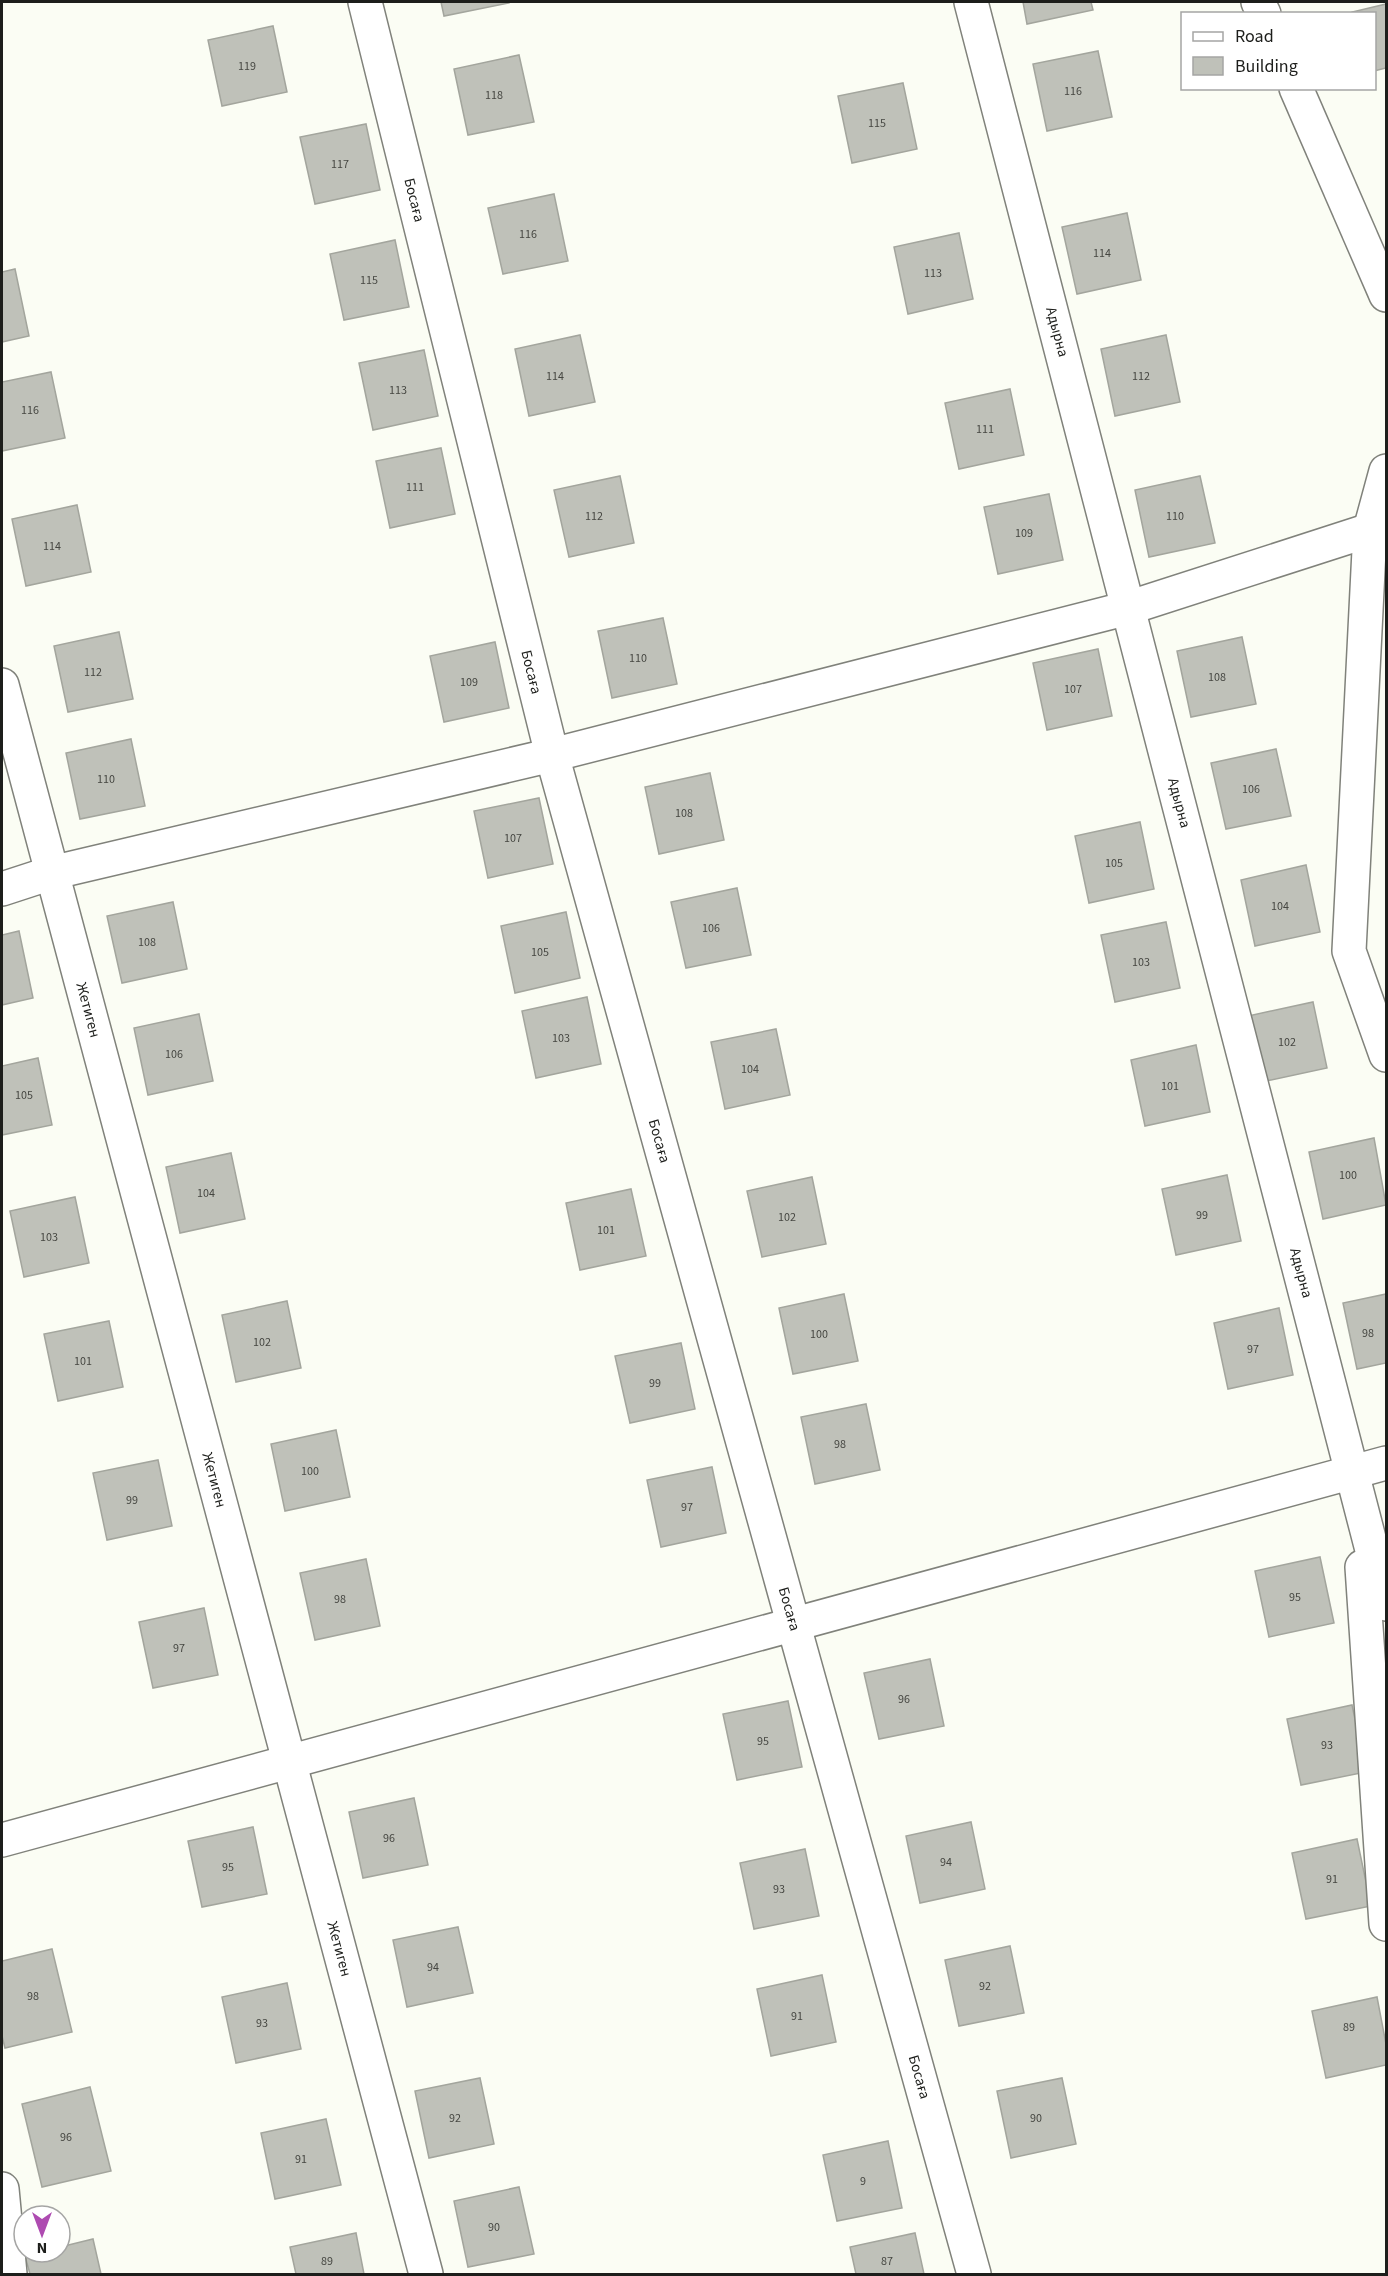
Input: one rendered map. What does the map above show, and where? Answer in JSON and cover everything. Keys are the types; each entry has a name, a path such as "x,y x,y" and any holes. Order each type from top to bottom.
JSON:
{"street":[{"name":"Босаға","path":"365,2 552,755 974,2274"},
{"name":"Адырна","path":"971,2 1386,1604"},
{"path":"1297,90 1386,295"},
{"path":"1386,471 1378,529 1349,951 1386,1055"},
{"path":"2,889 51,873 552,755 1128,608 1378,529"},
{"name":"Жетиген","path":"2,685 426,2274"},
{"path":"2,1840 794,1625 1355,1480 1386,1463"},
{"path":"1355,1480 1386,1924"},
{"path":"2,2189 10,2274"}],"building":[{"path":"441,2 509,2 509,3 444,16"},
{"path":"1023,2 1091,2 1093,10 1027,24"},
{"path":"1386,4 1386,68 1376,70 1376,12 1352,12"},
{"path":"273,26 287,92 222,106 208,40"},
{"path":"1098,51 1112,117 1047,131 1033,64"},
{"path":"519,55 534,122 468,135 454,69"},
{"path":"903,83 917,149 852,163 838,96"},
{"path":"366,124 380,190 315,204 300,137"},
{"path":"554,194 568,261 503,274 488,208"},
{"path":"1127,213 1141,280 1077,294 1062,227"},
{"path":"959,233 973,299 908,314 894,247"},
{"path":"395,240 409,307 344,320 330,254"},
{"path":"15,269 29,336 2,342 2,272"},
{"path":"580,335 595,402 529,416 515,349"},
{"path":"1166,335 1180,402 1115,416 1101,349"},
{"path":"424,350 438,416 373,430 359,363"},
{"path":"51,372 65,438 2,451 2,382"},
{"path":"1010,389 1024,455 959,469 945,403"},
{"path":"441,448 455,514 390,528 376,461"},
{"path":"620,476 634,543 569,557 554,490"},
{"path":"1200,476 1215,543 1149,557 1135,490"},
{"path":"1049,494 1063,560 998,574 984,507"},
{"path":"77,505 91,572 26,586 12,519"},
{"path":"663,618 677,684 612,698 598,631"},
{"path":"119,632 133,699 68,712 54,646"},
{"path":"1242,637 1256,704 1191,717 1177,651"},
{"path":"495,642 509,708 444,722 430,656"},
{"path":"1098,649 1112,716 1047,730 1033,663"},
{"path":"131,739 145,806 80,819 66,753"},
{"path":"1276,749 1291,816 1226,829 1211,763"},
{"path":"710,773 724,840 659,854 645,787"},
{"path":"539,798 553,864 488,878 474,811"},
{"path":"1140,822 1154,889 1089,903 1075,836"},
{"path":"1306,865 1320,932 1255,946 1241,880"},
{"path":"737,888 751,955 686,968 671,902"},
{"path":"173,902 187,969 122,983 107,916"},
{"path":"566,912 580,978 515,993 501,926"},
{"path":"1166,922 1180,988 1115,1002 1101,935"},
{"path":"19,931 33,998 2,1005 2,935"},
{"path":"587,997 601,1064 536,1078 522,1011"},
{"path":"1313,1002 1327,1068 1262,1082 1248,1016"},
{"path":"199,1014 213,1081 148,1095 134,1028"},
{"path":"776,1029 790,1095 725,1109 711,1042"},
{"path":"1196,1045 1210,1112 1145,1126 1131,1060"},
{"path":"38,1058 52,1125 2,1135 2,1066"},
{"path":"1374,1138 1386,1205 1323,1219 1309,1152"},
{"path":"231,1153 245,1219 180,1233 166,1167"},
{"path":"1227,1175 1241,1241 1176,1255 1162,1189"},
{"path":"812,1177 826,1244 762,1257 747,1191"},
{"path":"631,1189 646,1256 580,1270 566,1203"},
{"path":"75,1197 89,1263 24,1277 10,1211"},
{"path":"844,1294 858,1361 793,1374 779,1308"},
{"path":"1386,1294 1386,1363 1357,1369 1343,1303"},
{"path":"287,1301 301,1368 236,1382 222,1315"},
{"path":"1279,1308 1293,1375 1228,1389 1214,1323"},
{"path":"109,1321 123,1387 58,1401 44,1334"},
{"path":"681,1343 695,1409 630,1423 615,1356"},
{"path":"866,1404 880,1470 815,1484 801,1417"},
{"path":"336,1430 350,1497 285,1511 271,1444"},
{"path":"158,1460 172,1526 107,1540 93,1473"},
{"path":"712,1467 726,1533 661,1547 647,1480"},
{"path":"1320,1557 1334,1623 1269,1637 1255,1571"},
{"path":"366,1559 380,1626 315,1640 300,1573"},
{"path":"204,1608 218,1675 153,1688 139,1622"},
{"path":"930,1659 944,1726 879,1739 864,1673"},
{"path":"788,1701 802,1767 737,1780 723,1714"},
{"path":"1352,1705 1366,1772 1301,1785 1287,1719"},
{"path":"414,1798 428,1865 363,1878 349,1812"},
{"path":"971,1822 985,1889 920,1903 906,1836"},
{"path":"253,1827 267,1894 202,1907 188,1841"},
{"path":"1357,1839 1371,1906 1306,1919 1292,1853"},
{"path":"805,1849 819,1916 754,1929 740,1863"},
{"path":"458,1927 473,1993 407,2007 393,1940"},
{"path":"1010,1946 1024,2013 959,2026 945,1960"},
{"path":"52,1949 72,2032 5,2048 2,2036 2,1961"},
{"path":"822,1975 836,2042 771,2056 757,1989"},
{"path":"287,1983 301,2049 236,2063 222,1997"},
{"path":"1377,1997 1386,2044 1386,2065 1326,2078 1312,2011"},
{"path":"480,2078 494,2144 429,2158 415,2091"},
{"path":"1062,2078 1076,2144 1011,2158 997,2091"},
{"path":"90,2087 111,2171 42,2187 22,2104"},
{"path":"326,2119 341,2185 275,2199 261,2133"},
{"path":"888,2141 902,2208 837,2221 823,2155"},
{"path":"519,2187 534,2254 468,2267 454,2201"},
{"path":"356,2233 364,2274 296,2274 290,2247"},
{"path":"915,2233 924,2274 856,2274 850,2247"},
{"path":"93,2239 101,2274 30,2274 27,2264 72,2264 72,2244"}]}
